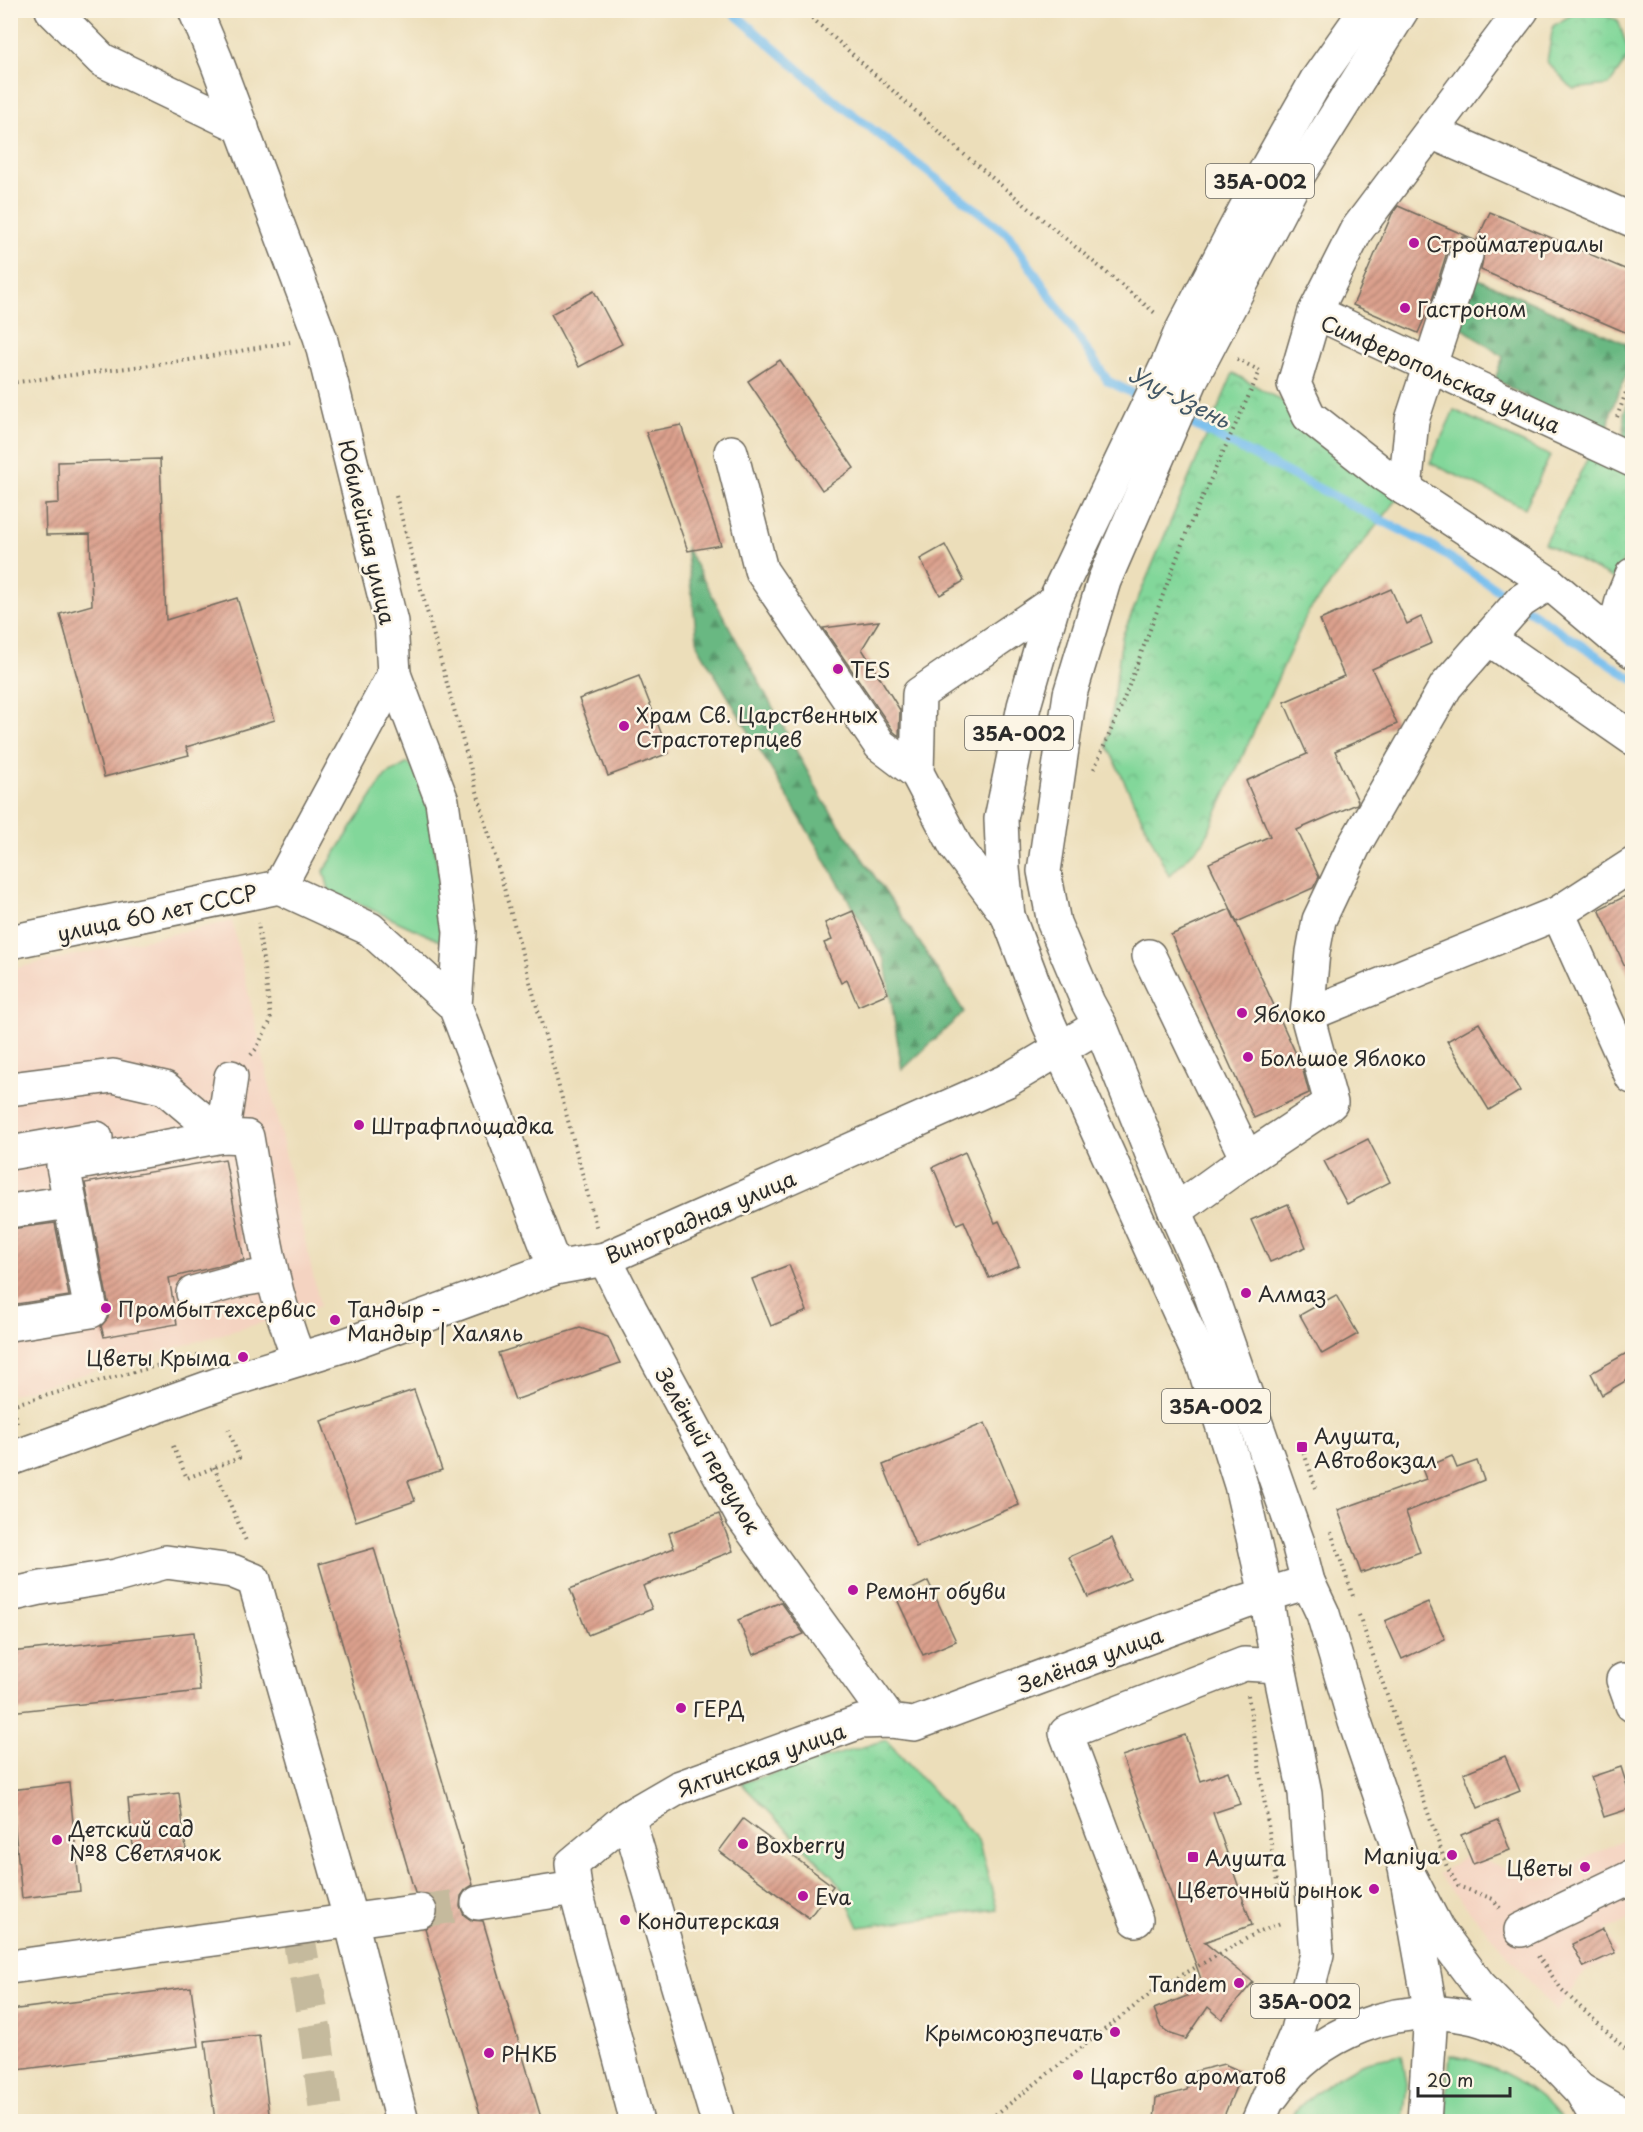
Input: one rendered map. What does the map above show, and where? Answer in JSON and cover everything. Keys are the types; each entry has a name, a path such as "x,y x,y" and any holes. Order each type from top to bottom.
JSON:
{"main road":[{"path":"52,10 102,60 242,127"},
{"name":"Юбилейная улица","path":"195,10 242,127 320,337 391,622 394,674 442,801 460,932 456,1006 555,1268"},
{"name":"35А-002","path":"1100,1025 1088,1003 1054,923 1044,870 1070,694 1151,432 1181,357 1268,166 1316,81 1366,10"},
{"path":"1181,357 1402,10"},
{"path":"1315,312 1356,231 1522,10"},
{"path":"1431,132 1632,220"},
{"path":"1466,255 1412,420 1405,489 1549,583 1623,644"},
{"name":"Симферопольская улица","path":"1405,489 1308,416 1294,384 1315,312 1622,455"},
{"name":"35А-002","path":"1151,432 1054,602 1024,706 1001,819 1003,869 1008,915 1060,1051 1142,1226 1203,1364 1241,1485 1266,1594"},
{"path":"731,452 760,570 880,745 917,772 956,847 1008,915"},
{"path":"1623,644 1623,597 1632,575"},
{"path":"1175,1211 1331,1103 1307,1015 1313,952 1319,920 1354,846 1446,686 1519,604 1549,583"},
{"path":"917,772 919,694 1054,602"},
{"path":"1488,638 1632,738"},
{"name":"улица 60 лет СССР","path":"10,942 267,889 394,674"},
{"path":"1307,1015 1558,913 1632,865"},
{"path":"267,889 370,929 456,1006"},
{"path":"1558,913 1632,1077"},
{"path":"1149,956 1247,1159"},
{"path":"1100,1025 1175,1211 1206,1281 1298,1543 1308,1582 1323,1614 1355,1722 1405,1868 1431,2013 1424,2121"},
{"name":"Виноградная улица","path":"10,1459 170,1401 348,1344 555,1268 605,1259 1006,1082 1100,1025"},
{"path":"10,1089 113,1076 165,1088 211,1127"},
{"path":"211,1127 231,1077"},
{"path":"10,1324 91,1311 63,1166 211,1127"},
{"path":"10,1153 211,1127 247,1137 272,1275 286,1327 299,1359"},
{"path":"10,1211 69,1202"},
{"name":"Зелёный переулок","path":"605,1259 742,1516 902,1722"},
{"path":"193,1293 240,1280 272,1275"},
{"path":"10,1595 116,1576 166,1562 232,1571 254,1580 351,1921 402,2121"},
{"name":"Зелёная улица","path":"902,1722 1266,1594 1308,1582"},
{"path":"1136,1920 1066,1733 1244,1664 1278,1666 1266,1594"},
{"name":"35А-002","path":"1260,2116 1296,2034 1317,1954 1305,1793 1278,1666"},
{"name":"Ялтинская улица","path":"637,2121 575,1888 572,1864 628,1817 678,1788 860,1722 902,1722"},
{"path":"628,1817 718,2121"},
{"path":"1405,1868 1437,1929 1479,1985 1551,2058"},
{"path":"1521,1930 1632,1877"},
{"path":"478,1903 575,1888"},
{"path":"10,1967 420,1911"},
{"name":"35А-002","path":"1260,2116 1285,2078 1316,2050 1342,2034 1390,2016 1431,2013 1474,2018 1515,2034 1551,2058 1581,2091 1599,2121"},
{"path":"1581,2091 1632,2120"}],"path":[{"path":"803,10 960,151 1181,357"},
{"path":"10,383 189,360 320,337"},
{"path":"1093,770 1119,712 1187,531 1260,371"},
{"path":"1622,455 1618,408 1632,376"},
{"path":"394,491 451,706 565,1107 605,1259"},
{"path":"231,1077 256,1049 272,1020 267,889"},
{"path":"11,1405 211,1351"},
{"path":"173,1446 187,1478 239,1458 227,1425"},
{"path":"1302,1447 1317,1491"},
{"path":"214,1467 249,1549 254,1580"},
{"path":"1328,1524 1355,1602"},
{"path":"1359,1613 1447,1867 1458,1886 1493,1899 1521,1930 1562,1990 1632,2055"},
{"path":"1244,1664 1276,1883"},
{"path":"986,2121 1154,1991 1258,1932 1290,1919"}],"shaded area":[{"path":"232,921 320,1306 11,1395 11,969"},
{"path":"1632,1835 1632,1919 1606,1930 1618,1954 1585,1972 1556,2012 1438,1874 1467,1855 1542,1880"}],"green space":[{"path":"1579,10 1592,11 1618,20 1630,55 1609,85 1573,89 1547,62 1553,26"},
{"path":"1469,275 1625,343 1628,367 1611,412 1607,444 1495,379 1503,357 1455,323"},
{"path":"1233,373 1415,477 1308,612 1204,841 1169,876 1107,745 1122,637"},
{"path":"1632,391 1632,451 1623,447 1624,413"},
{"path":"1454,410 1550,456 1525,508 1430,463"},
{"path":"1590,454 1632,476 1632,543 1614,579 1544,543"},
{"path":"686,547 824,802 964,1012 902,1070 885,961 698,646"},
{"path":"408,763 422,777 451,942 440,941 329,890 324,871 385,776"},
{"path":"886,1740 978,1840 997,1909 859,1927 839,1883 741,1783"},
{"path":"1402,2055 1407,2085 1403,2121 1288,2121 1310,2097 1352,2068 1371,2061"},
{"path":"1450,2055 1484,2064 1513,2078 1540,2097 1565,2121 1445,2121"}],"building":[{"path":"1398,206 1469,237 1462,237 1454,241 1448,249 1431,303 1418,333 1353,305 1392,214"},
{"path":"1490,212 1632,272 1632,335 1481,270 1484,252 1477,240"},
{"path":"594,291 622,344 579,367 551,314"},
{"path":"780,360 854,468 822,490 748,381"},
{"path":"681,425 721,545 688,551 646,432"},
{"path":"160,459 166,620 237,598 275,720 186,747 189,755 104,777 60,614 92,605 90,534 46,535 45,504 59,503 58,462"},
{"path":"945,545 964,581 940,595 920,559"},
{"path":"1391,589 1407,624 1421,617 1432,643 1372,669 1397,724 1335,751 1358,801 1357,804 1297,830 1319,877 1313,888 1237,922 1209,863 1270,836 1246,781 1307,754 1284,702 1344,676 1320,620"},
{"path":"879,621 862,649 900,710 899,736 823,628"},
{"name":"Храм Св. Царственных Страстотерпцев","path":"639,676 669,753 608,776 579,699"},
{"path":"1632,893 1632,982 1599,909"},
{"name":"Яблоко","path":"1230,909 1302,1067 1309,1093 1254,1118 1171,935"},
{"path":"853,911 888,993 858,1006 847,980 841,983 824,943 832,940 825,923"},
{"path":"1479,1023 1520,1091 1489,1110 1447,1041"},
{"path":"1368,1139 1390,1182 1347,1204 1324,1161"},
{"path":"965,1152 995,1223 999,1221 1019,1265 989,1278 964,1221 957,1224 933,1167"},
{"path":"225,1159 244,1260 169,1278 177,1324 104,1337 101,1326 108,1318 109,1307 85,1183"},
{"path":"1288,1204 1306,1247 1270,1262 1251,1220"},
{"path":"55,1223 69,1296 10,1305 10,1229"},
{"path":"789,1265 807,1311 771,1326 752,1279"},
{"path":"1336,1295 1358,1334 1322,1354 1300,1315"},
{"path":"580,1328 608,1337 620,1363 515,1400 498,1353"},
{"path":"1632,1350 1632,1377 1602,1395 1591,1373"},
{"path":"414,1390 442,1470 408,1481 415,1501 356,1521 321,1421"},
{"path":"985,1423 1019,1505 916,1547 883,1465"},
{"path":"1452,1456 1457,1468 1477,1461 1484,1480 1406,1512 1420,1552 1361,1573 1338,1510 1426,1479 1422,1469"},
{"path":"719,1514 733,1551 643,1586 652,1609 588,1635 570,1589 674,1548 669,1533"},
{"path":"1112,1538 1130,1579 1088,1597 1069,1557"},
{"path":"374,1548 473,1885 461,1896 460,1906 464,1915 471,1920 483,1921 542,2121 482,2121 425,1928 437,1919 438,1908 435,1900 428,1894 415,1893 319,1564"},
{"path":"928,1581 956,1641 923,1655 896,1597"},
{"path":"781,1602 804,1634 753,1655 738,1620"},
{"path":"1428,1602 1445,1639 1402,1659 1385,1621"},
{"path":"194,1632 200,1691 10,1712 10,1652"},
{"path":"1185,1735 1201,1781 1228,1771 1240,1804 1213,1813 1252,1925 1204,1942 1253,1982 1222,2019 1208,2007 1186,2039 1171,2034 1161,2027 1154,2009 1187,1996 1183,1987 1201,1979 1122,1756"},
{"path":"1505,1756 1520,1791 1478,1808 1464,1773"},
{"path":"1621,1767 1632,1801 1632,1808 1604,1817 1591,1777"},
{"name":"Детский сад №8 Светлячок","path":"69,1783 80,1891 22,1898 11,1790"},
{"path":"179,1793 186,1850 134,1856 128,1799"},
{"path":"743,1819 833,1886 809,1918 719,1851"},
{"path":"1498,1820 1510,1850 1473,1864 1461,1835"},
{"path":"1603,1929 1615,1953 1584,1967 1572,1944"},
{"path":"191,1987 199,2046 10,2071 10,2010"},
{"path":"259,2035 270,2121 215,2121 205,2041"},
{"path":"1224,2064 1242,2072 1222,2121 1186,2121 1182,2116 1154,2120 1156,2098 1187,2090 1192,2072"}],"waterway":[{"name":"Улу-Узень","path":"730,10 833,99 1008,234 1108,381 1146,400"},
{"name":"Улу-Узень","path":"1182,419 1432,546 1632,679"}],"tunnel":[{"path":"420,1911 478,1903"},
{"path":"297,1928 315,2030 327,2122"}],"place":[{"name":"Стройматериалы","path":"1414,243"},
{"name":"Гастроном","path":"1405,308"},
{"name":"TES","path":"838,669"},
{"name":"Храм Св. Царственных Страстотерпцев","path":"624,726"},
{"name":"Яблоко","path":"1242,1013"},
{"name":"Большое Яблоко","path":"1248,1057"},
{"name":"Штрафплощадка","path":"359,1125"},
{"name":"Алмаз","path":"1246,1293"},
{"name":"Промбыттехсервис","path":"106,1308"},
{"name":"Тандыр - Мандыр | Халяль","path":"335,1320"},
{"name":"Цветы Крыма","path":"243,1357"},
{"name":"Алушта, Автовокзал","path":"1302,1447"},
{"name":"Ремонт обуви","path":"853,1590"},
{"name":"ГЕРД","path":"681,1708"},
{"name":"Детский сад №8 Светлячок","path":"57,1840"},
{"name":"Boxberry","path":"743,1844"},
{"name":"Maniya","path":"1452,1855"},
{"name":"Алушта","path":"1193,1857"},
{"name":"Цветы","path":"1585,1867"},
{"name":"Цветочный рынок","path":"1374,1889"},
{"name":"Eva","path":"803,1896"},
{"name":"Кондитерская","path":"625,1920"},
{"name":"Tandem","path":"1239,1983"},
{"name":"Крымсоюзпечать","path":"1115,2032"},
{"name":"РНКБ","path":"489,2053"},
{"name":"Царство ароматов","path":"1078,2075"}]}
